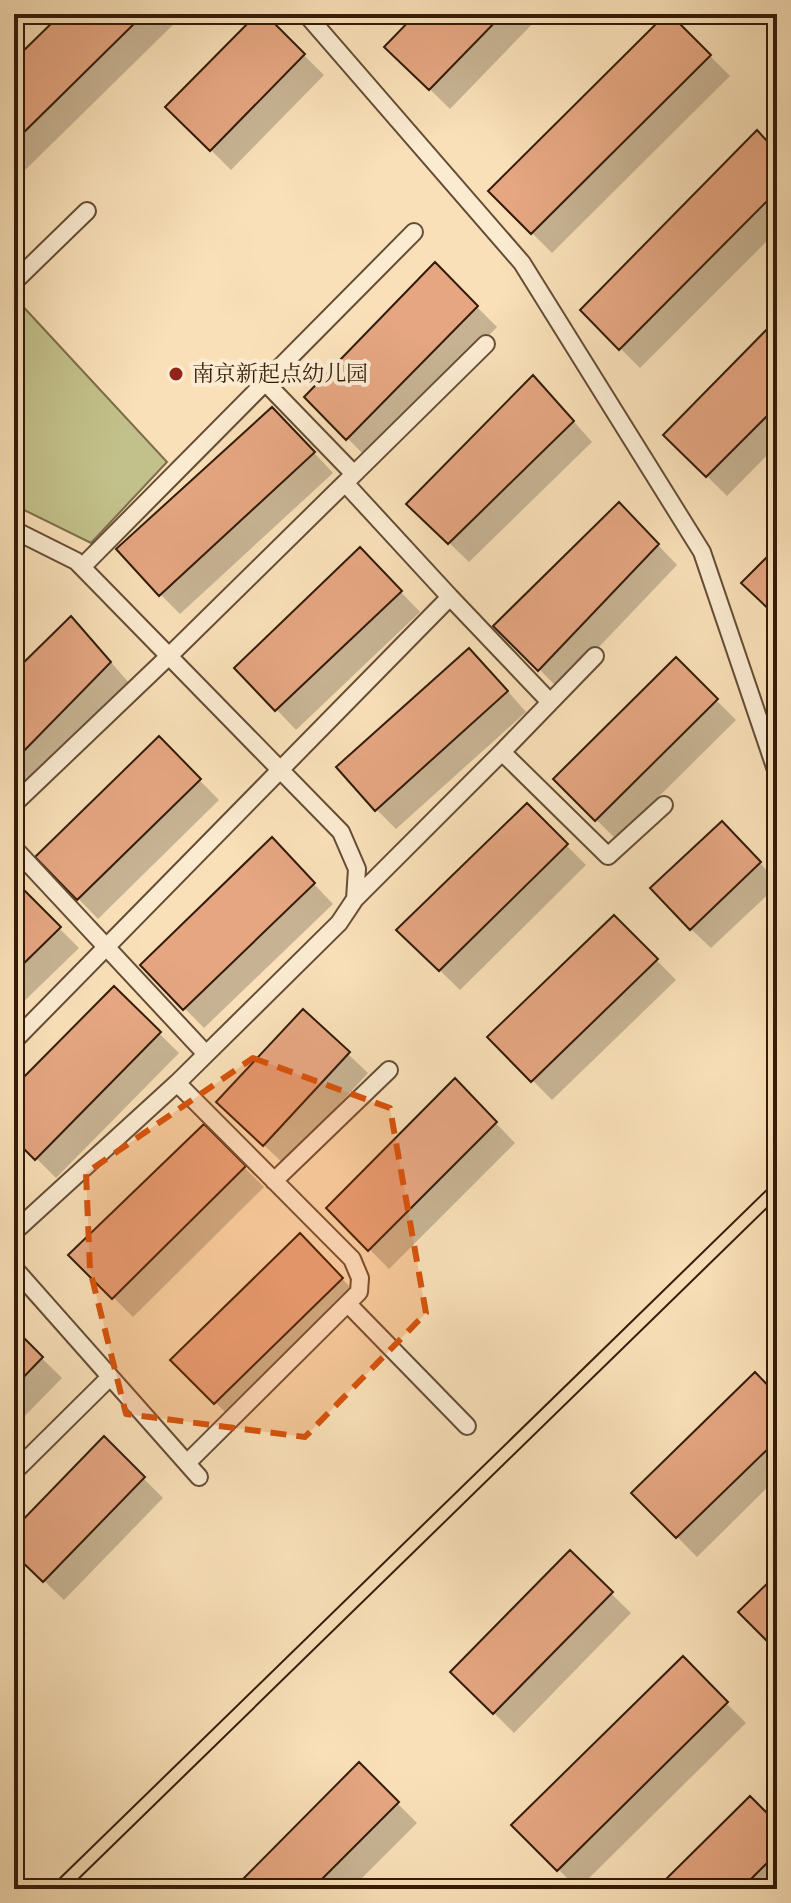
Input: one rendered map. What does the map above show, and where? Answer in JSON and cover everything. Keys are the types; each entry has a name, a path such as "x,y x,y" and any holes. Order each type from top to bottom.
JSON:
{"lane":[{"path":"306,14 522,263 702,552 777,773"},
{"path":"14,282 87,211"},
{"path":"82,567 414,232"},
{"path":"14,804 486,344"},
{"path":"265,382 450,597 550,702"},
{"path":"14,530 76,561 341,832 357,869 355,899"},
{"path":"14,1041 450,597"},
{"path":"14,1232 177,1083 339,923 355,899 595,656"},
{"path":"502,752 608,856 664,805"},
{"path":"14,848 206,1054"},
{"path":"274,1181 389,1070"},
{"path":"177,1083 352,1259 360,1278 359,1292 348,1304 187,1463"},
{"path":"14,1268 199,1477"},
{"path":"348,1304 467,1426"},
{"path":"14,1472 110,1377"}],"highlighted area":[{"path":"253,1058 390,1108 426,1313 305,1437 126,1414 90,1270 86,1173"}],"shaded area":[{"path":"17,300 167,462 91,543 14,505 14,304"}],"building":[{"path":"61,14 144,14 14,142 14,60"},
{"path":"257,14 265,14 305,54 210,151 165,107"},
{"path":"416,14 503,14 429,90 384,47"},
{"path":"666,14 670,14 711,55 531,234 488,191"},
{"path":"757,130 777,152 777,191 619,350 580,310"},
{"path":"435,262 478,306 346,440 304,397"},
{"path":"777,319 777,406 706,477 663,435"},
{"path":"533,375 574,421 448,544 406,504"},
{"path":"272,407 315,452 159,596 116,549"},
{"path":"619,502 659,544 538,671 493,626"},
{"path":"360,547 402,591 275,711 234,668"},
{"path":"777,547 777,617 741,583"},
{"path":"71,616 111,662 14,761 14,672"},
{"path":"469,648 508,691 375,811 336,767"},
{"path":"676,657 718,699 595,821 553,779"},
{"path":"159,736 201,779 77,900 35,857"},
{"path":"527,803 568,844 439,971 396,930"},
{"path":"722,821 761,862 690,930 650,888"},
{"path":"272,837 315,883 183,1010 140,965"},
{"path":"21,887 61,927 14,973 14,894"},
{"path":"614,915 658,959 531,1082 487,1037"},
{"path":"114,986 161,1032 35,1160 14,1139 14,1087"},
{"path":"303,1009 350,1052 263,1146 216,1102"},
{"path":"455,1078 497,1122 368,1251 326,1208"},
{"path":"204,1124 246,1166 112,1299 68,1255"},
{"path":"300,1233 343,1278 214,1404 170,1360"},
{"path":"14,1328 43,1357 14,1387"},
{"path":"755,1372 777,1395 777,1440 676,1538 631,1493"},
{"path":"104,1436 145,1477 43,1582 14,1554 14,1529"},
{"path":"570,1550 613,1592 493,1714 450,1672"},
{"path":"777,1574 777,1651 738,1612"},
{"path":"683,1656 728,1702 557,1871 511,1825"},
{"path":"359,1762 399,1802 312,1889 247,1889 240,1882"},
{"path":"750,1796 777,1823 777,1853 741,1889 656,1889"}],"tram line":[{"path":"49,1889 777,1180"},
{"path":"68,1889 777,1198"}],"place":[{"name":"南京新起点幼儿园","path":"176,374"}]}
